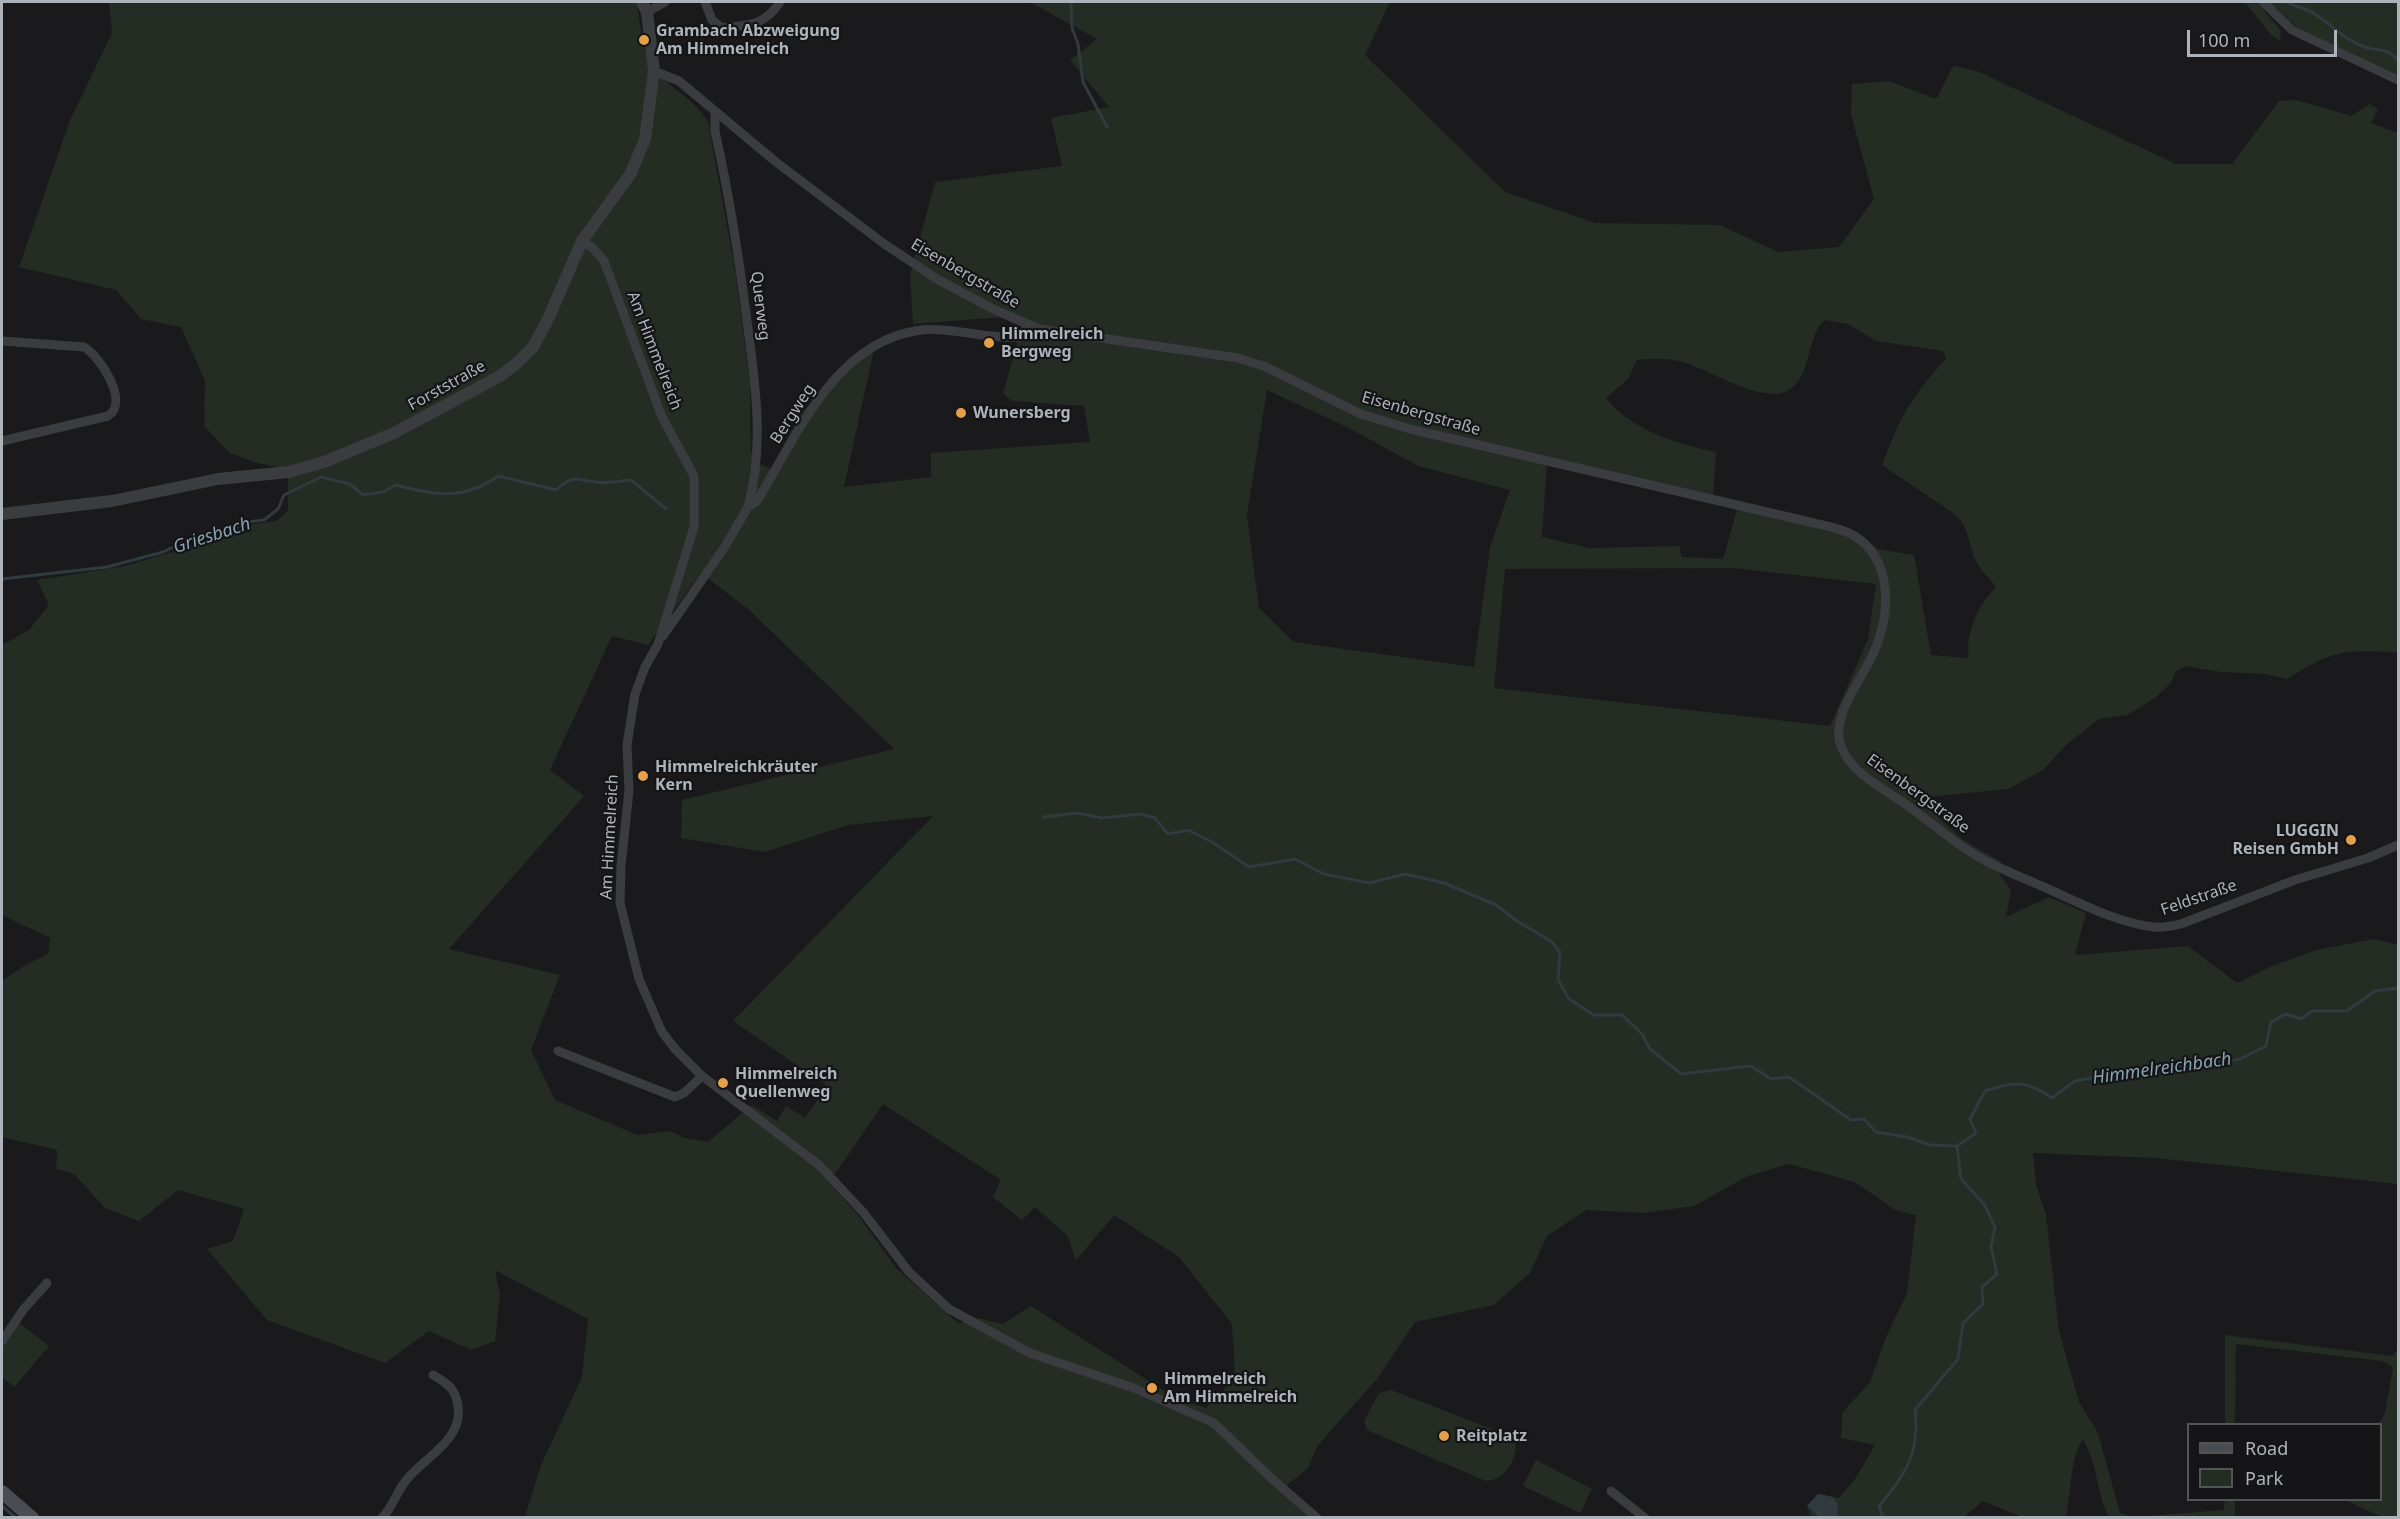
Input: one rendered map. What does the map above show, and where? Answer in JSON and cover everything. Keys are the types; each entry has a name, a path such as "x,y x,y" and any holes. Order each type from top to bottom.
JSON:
{"main road":[{"path":"2,1492 32,1518"}],"street":[{"path":"644,7 665,2"},
{"path":"705,2 712,20 722,28 758,23 767,19 780,2"},
{"path":"2263,2 2292,30 2398,80"},
{"name":"Forststraße","path":"2,514 112,501 218,479 290,472 324,462 394,433 500,376 532,347 549,317 582,241 631,173 645,139 654,71 644,7"},
{"name":"Eisenbergstraße","path":"654,71 679,81 776,162 883,243 937,279 1028,326 1238,358 1266,367 1361,414 1404,428 1814,523 1854,536 1868,547 1880,565 1885,585 1885,606 1874,653 1843,714 1839,743 1850,762 1860,773 1979,857"},
{"name":"Querweg","path":"715,111 716,131 740,264 758,422 754,484 748,507"},
{"name":"Am Himmelreich","path":"582,241 593,248 604,261 663,417 694,476 694,527 658,644 645,667 630,717 627,745 629,791 621,866 620,903 639,979 662,1032 702,1076 819,1165 863,1212 909,1272 950,1309 1030,1353 1134,1388 1214,1423 1272,1479 1317,1518"},
{"name":"Bergweg","path":"658,644 724,548 748,507 757,501 790,443 834,379 875,344 916,331 1021,337 1028,326"},
{"path":"2,341 84,347 94,353 104,369 117,404 116,410 108,416 2,441"},
{"name":"Feldstraße","path":"1979,857 2115,916 2162,928 2181,924 2295,880 2368,858 2398,845"},
{"path":"558,1050 675,1097 684,1093 702,1076"},
{"path":"2,1341 23,1310 47,1283"},
{"path":"382,1518 391,1508 407,1479 450,1437 458,1425 458,1404 453,1389 433,1375"},
{"path":"1611,1491 1646,1518"}],"green space":[{"path":"109,2 636,2 645,48 653,66 703,114 708,122 735,270 750,383 751,452 760,464 771,469 802,412 875,345 844,487 931,477 931,453 1090,442 1084,406 1012,401 1003,394 1023,320 1015,316 913,324 910,275 935,182 1062,166 1051,118 1109,107 1070,60 1097,39 1030,2 1390,2 1365,55 1505,192 1595,223 1720,225 1778,252 1839,247 1874,199 1851,114 1852,84 1889,81 1936,99 1953,66 1977,71 2176,164 2232,164 2279,101 2296,100 2351,116 2370,104 2378,109 2371,123 2398,133 2398,652 2364,651 2340,654 2317,662 2287,679 2265,674 2221,672 2185,666 2176,671 2170,684 2156,697 2128,715 2099,719 2065,746 2043,770 2008,789 1917,798 1962,839 2001,862 1998,872 2011,890 2006,917 2049,897 2086,913 2075,955 2188,946 2237,983 2272,966 2316,950 2374,939 2398,945 2398,1184 2156,1158 2033,1153 2036,1185 2046,1214 2059,1331 2079,1402 2098,1433 2120,1513 2134,1517 2109,1517 2092,1458 2083,1440 2073,1466 2066,1517 2022,1517 1983,1501 1964,1517 1811,1517 1807,1506 1818,1494 1839,1498 1855,1479 1875,1445 1841,1438 1842,1413 1870,1382 1886,1337 1907,1293 1916,1215 1895,1210 1855,1182 1789,1164 1748,1176 1694,1206 1643,1213 1586,1210 1547,1236 1530,1273 1494,1305 1415,1322 1377,1379 1318,1445 1308,1468 1280,1491 1309,1517 525,1517 541,1465 582,1377 588,1319 495,1270 500,1295 495,1341 471,1350 429,1331 385,1363 267,1320 207,1249 233,1241 244,1209 178,1190 139,1221 105,1208 74,1174 56,1169 57,1150 2,1137 2,981 25,965 48,954 50,938 2,915 2,645 29,630 49,605 37,580 125,566 202,543 199,532 276,521 288,511 288,469 257,463 230,453 204,426 205,381 181,327 141,319 116,290 19,267 70,120 112,33","holes":["1825,320 1848,324 1876,341 1943,351 1946,359 1915,396 1882,465 1956,515 1965,527 1972,551 1980,567 1996,587 1974,620 1969,639 1969,658 1931,655 1914,555 1878,549 1853,531 1739,503 1723,559 1682,557 1679,546 1589,548 1542,537 1547,460 1713,497 1716,452 1686,445 1656,434 1628,419 1606,398 1628,379 1637,360 1660,359 1683,362 1735,384 1764,393 1776,394 1787,391 1801,377 1819,327","1267,390 1349,428 1418,466 1510,490 1490,547 1474,667 1294,642 1259,608 1247,515","1732,568 1876,584 1868,639 1830,726 1494,688 1505,569","701,573 748,609 894,749 682,800 681,838 765,852 848,825 933,816 733,1021 827,1086 805,1118 786,1106 777,1121 752,1105 708,1142 685,1138 670,1131 637,1135 555,1100 531,1050 560,975 449,949 584,796 550,770 612,636 648,645","883,1104 1001,1180 993,1197 1022,1220 1035,1207 1067,1235 1076,1260 1114,1215 1179,1257 1232,1324 1235,1378 1206,1408 1177,1399 1031,1306 1003,1324 972,1317 959,1324 897,1269 857,1214 827,1180 837,1171"]},
{"path":"2245,2 2257,2 2281,31 2280,41 2271,35"},
{"path":"2269,2 2398,2 2398,75 2298,28"},
{"path":"18,1322 49,1346 14,1387 2,1377 2,1347"},
{"path":"2225,1335 2393,1356 2398,1348 2398,1517 2382,1517 2347,1501 2382,1501 2382,1423 2380,1423 2385,1413 2393,1367 2382,1361 2236,1344 2235,1423 2225,1423"},
{"name":"Reitplatz","path":"1391,1390 1515,1438 1515,1453 1510,1466 1500,1477 1486,1481 1367,1430 1364,1421 1379,1393"},
{"name":"Reitplatz","path":"1536,1460 1592,1489 1580,1513 1523,1486"},
{"path":"2225,1501 2235,1501 2235,1517 2134,1517 2224,1510"}],"shaded area":[{"path":"1818,1494 1833,1497 1838,1505 1837,1517 1819,1517 1807,1506"}],"waterway":[{"path":"1071,2 1072,28 1078,44 1083,82 1107,127"},
{"path":"2287,2 2313,13 2357,44 2386,51 2398,60"},
{"name":"Griesbach","path":"2,579 107,567 163,552 186,541 239,523 264,520 278,509 284,495 321,477 350,484 363,495 383,492 396,485 423,492 449,494 474,489 498,476 556,490 571,479 605,483 631,480 666,509"},
{"name":"Himmelreichbach","path":"1044,817 1076,813 1103,818 1140,814 1155,818 1168,834 1188,830 1212,842 1249,867 1295,859 1324,874 1370,883 1405,874 1444,883 1496,905 1552,942 1560,952 1558,980 1569,999 1594,1015 1622,1015 1642,1034 1650,1049 1681,1074 1751,1066 1771,1079 1789,1077 1851,1120 1864,1119 1876,1132 1907,1137 1930,1145 1957,1146 1976,1133 1970,1119 1985,1091 2004,1085 2020,1084 2035,1088 2052,1098 2075,1081 2167,1064 2193,1067 2240,1059 2266,1046 2271,1022 2286,1014 2301,1019 2312,1011 2347,1011 2375,991 2398,988"},
{"path":"1883,1518 1879,1506 1904,1473 1913,1451 1915,1410 1958,1359 1963,1323 1983,1304 1982,1287 1997,1274 1991,1247 1995,1227 1984,1204 1961,1179 1957,1146"},
{"path":"2,1506 16,1518"}],"place":[{"name":"Grambach Abzweigung Am Himmelreich","path":"644,40"},
{"name":"Himmelreich Bergweg","path":"989,343"},
{"name":"Wunersberg","path":"961,413"},
{"name":"Himmelreichkräuter Kern","path":"643,776"},
{"name":"LUGGIN Reisen GmbH","path":"2351,840"},
{"name":"Himmelreich Quellenweg","path":"723,1083"},
{"name":"Himmelreich Am Himmelreich","path":"1152,1388"},
{"name":"Reitplatz","path":"1444,1436"}]}
